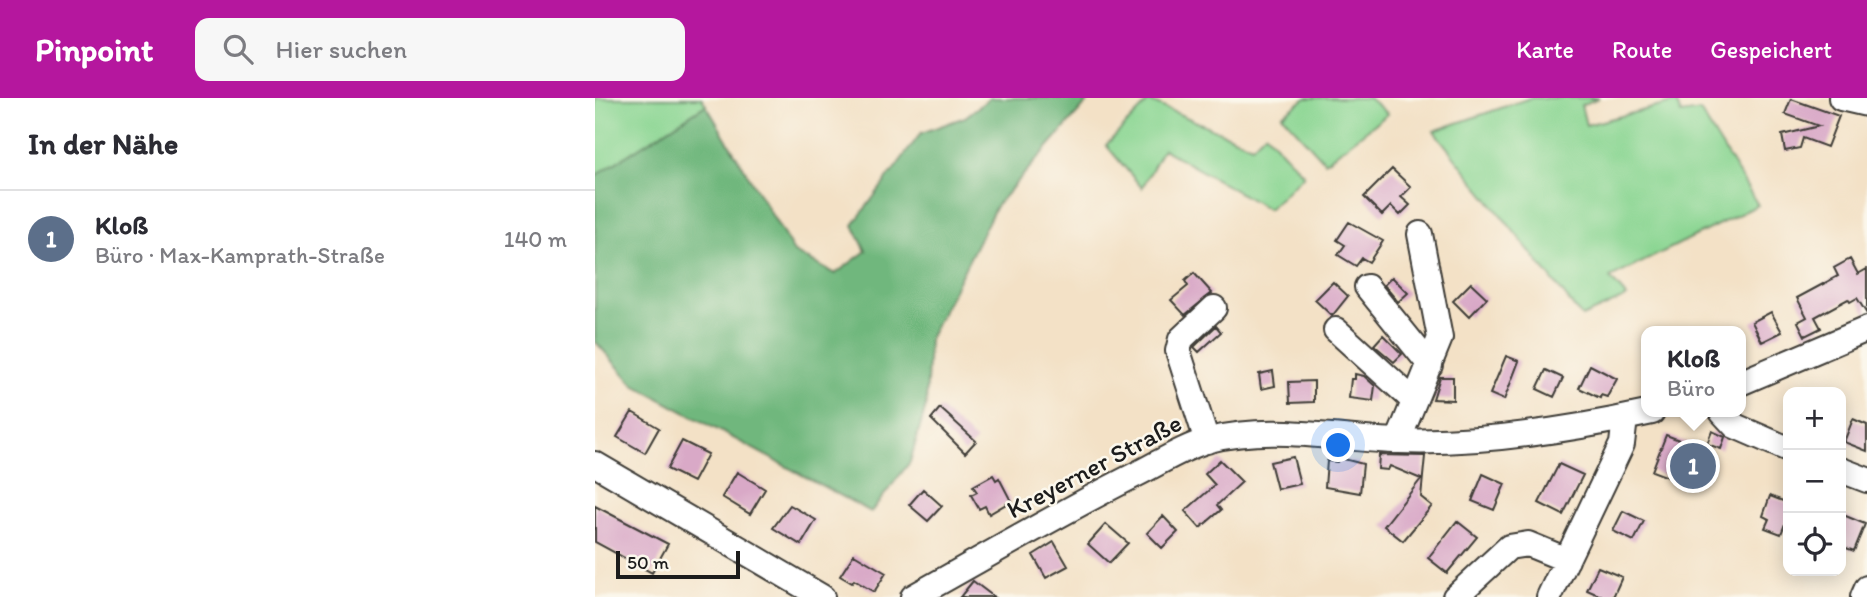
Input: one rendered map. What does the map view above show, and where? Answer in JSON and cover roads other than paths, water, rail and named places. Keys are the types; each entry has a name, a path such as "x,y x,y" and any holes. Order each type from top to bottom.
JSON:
{"street":[{"path":"1841,98 1867,104"},
{"path":"1398,441 1440,338 1420,234"},
{"path":"1367,287 1430,365"},
{"path":"1207,441 1178,351 1181,339 1214,307"},
{"path":"1746,380 1867,329"},
{"path":"1336,330 1414,401"},
{"name":"Kreyerner Straße","path":"913,597 1115,485 1207,441 1244,434 1292,432 1398,441 1551,431 1641,414"},
{"path":"1727,417 1735,426 1783,447"},
{"path":"1549,597 1622,444 1625,418"},
{"path":"595,464 822,597"},
{"path":"1846,472 1867,480"},
{"path":"1455,597 1509,547 1528,544 1567,560"},
{"path":"1863,597 1867,588"}],"place":[{"name":"Kloß","path":"1693,466"}]}
